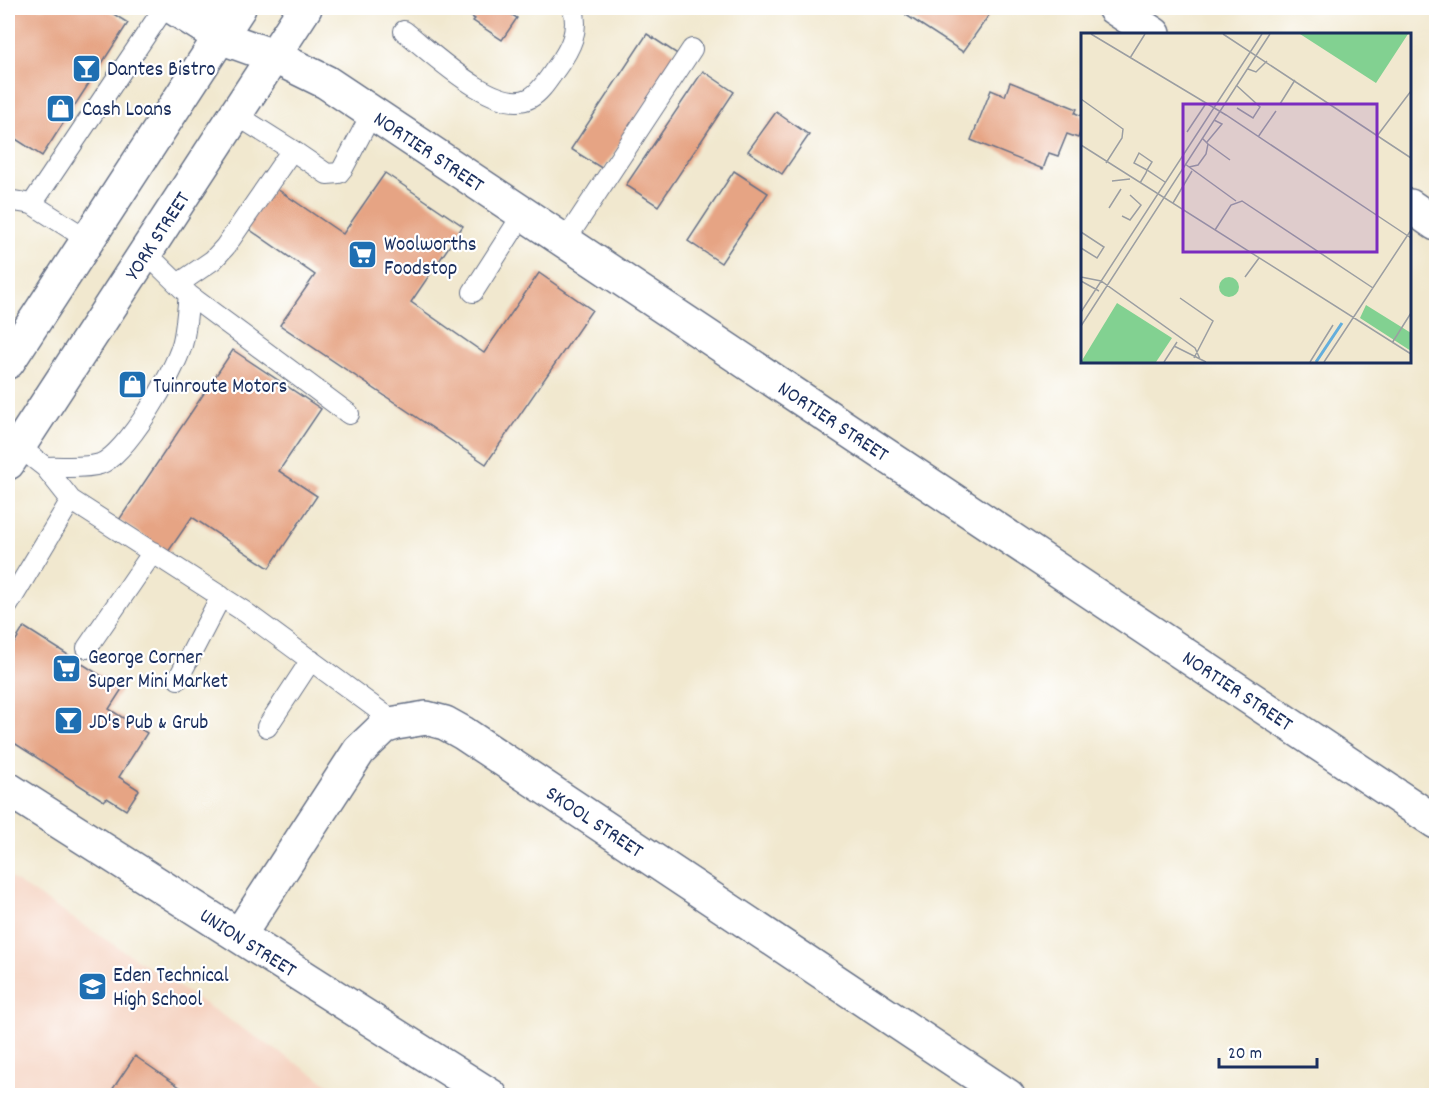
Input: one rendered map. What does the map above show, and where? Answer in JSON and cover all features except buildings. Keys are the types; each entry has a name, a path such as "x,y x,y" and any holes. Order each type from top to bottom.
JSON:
{"street":[{"name":"NORTIER STREET","path":"174,8 220,37 273,56 326,82 1437,822"},
{"path":"8,362 239,8"},
{"name":"YORK STREET","path":"13,454 304,8"},
{"path":"1114,8 1152,33"},
{"path":"1411,207 1437,224"},
{"name":"SKOOL STREET","path":"240,934 359,751 384,727 426,718 445,723 463,733 1008,1095"},
{"name":"UNION STREET","path":"8,789 240,934 490,1095"}],"lane":[{"path":"32,204 164,8"},
{"path":"404,31 478,89 500,99 521,101 539,92 560,63 575,36 573,8"},
{"path":"565,241 692,49"},
{"path":"235,114 327,174 339,173 343,168 372,113"},
{"path":"13,454 45,467 91,466 101,464 129,439 172,370 183,343 184,290 225,247 292,150"},
{"path":"8,200 32,204 87,239"},
{"path":"473,291 523,214"},
{"path":"145,252 184,290 349,414"},
{"path":"45,467 71,500 221,596 396,723"},
{"path":"8,605 71,500"},
{"path":"87,648 153,552"},
{"path":"178,680 221,596"},
{"path":"267,727 311,660"}],"shaded area":[{"name":"Eden Technical High School","path":"8,876 345,1095 8,1095"}],"place":[{"name":"Dantes Bistro","path":"86,68"},
{"name":"Cash Loans","path":"61,108"},
{"name":"Woolworths Foodstop","path":"363,255"},
{"name":"Tuinroute Motors","path":"132,385"},
{"name":"George Corner Super Mini Market","path":"67,668"},
{"name":"JD's Pub & Grub","path":"68,721"},
{"name":"Eden Technical High School","path":"92,986"}]}
